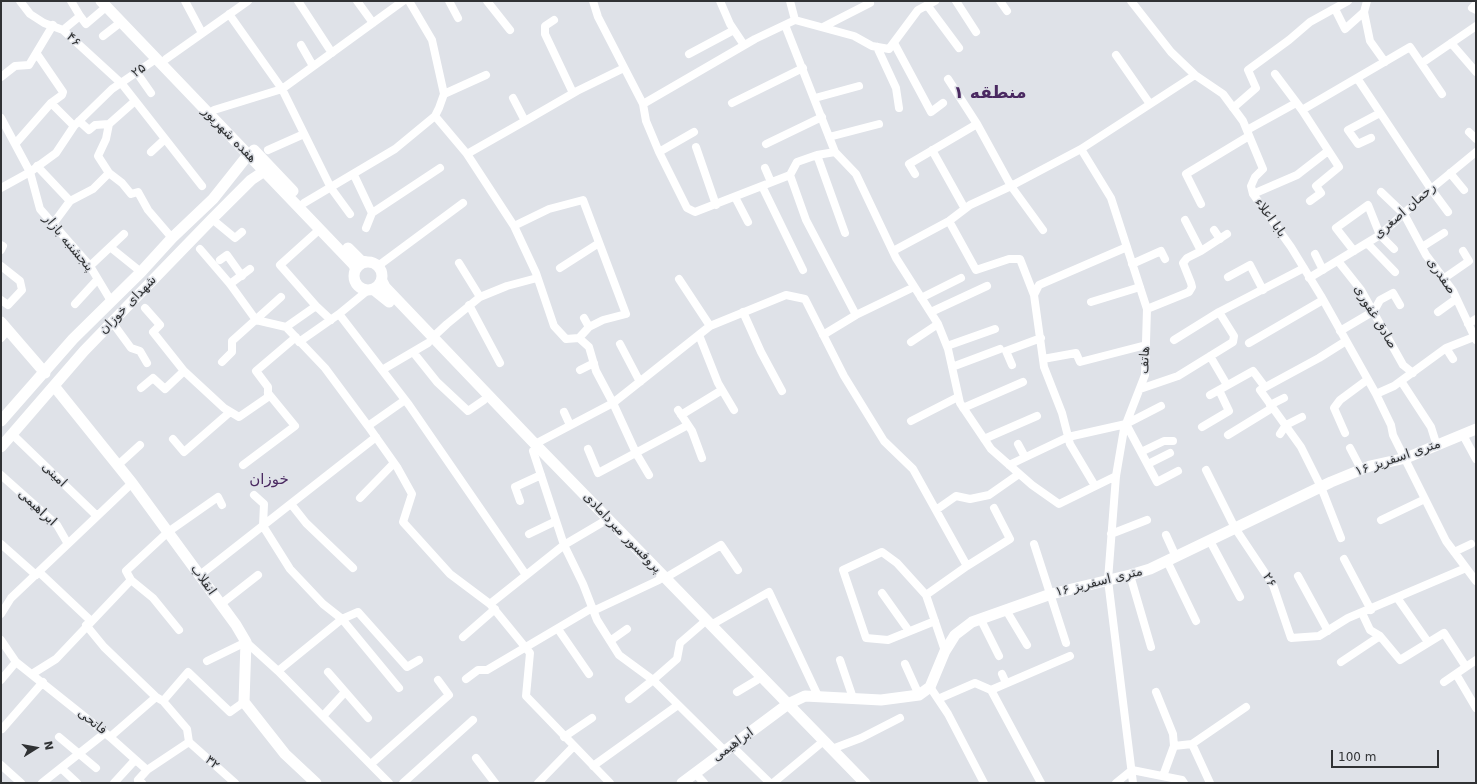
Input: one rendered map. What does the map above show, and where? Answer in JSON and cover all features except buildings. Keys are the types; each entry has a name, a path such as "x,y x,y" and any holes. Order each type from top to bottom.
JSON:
{"main road":[{"name":"هفده شهریور","path":"106,3 121,22 214,110 359,259 366,262"},
{"name":"هفده شهریور","path":"106,3 161,59 263,172 320,229 356,269"},
{"name":"شهدای خوزان","path":"1,421 45,373 73,339 141,272 172,238 213,199 248,155"},
{"name":"شهدای خوزان","path":"1,447 112,322 212,218 240,191 263,172"},
{"path":"230,179 240,191"},
{"path":"366,262 372,262 378,266 382,272 382,281 371,290 358,287 354,278 356,269 366,262"},
{"name":"پروفسور میردامادی","path":"382,281 385,287 484,400 534,447"},
{"name":"پروفسور میردامادی","path":"371,290 379,292 431,340 786,706 857,783"},
{"path":"3,330 45,373"},
{"name":"انقلاب","path":"54,386 132,483 221,604 246,642"},
{"name":"۱۶ متری اسفریز","path":"930,687 945,651 955,635 972,622 1051,594 1130,575 1171,559 1361,469 1406,458 1476,429"},
{"name":"پروفسور میردامادی","path":"707,624 758,680 832,749 865,783"},
{"path":"246,642 244,702 285,754 316,783"},
{"path":"786,706 805,696 881,700 919,695 930,687"},
{"name":"ابراهیمی","path":"682,783 786,706"}],"street":[{"path":"71,1 86,24 106,3"},
{"path":"184,1 202,33"},
{"name":"۲۵","path":"1,188 34,169 56,153 76,124 112,89 202,33 248,1"},
{"path":"298,1 332,52"},
{"path":"357,1 373,23"},
{"path":"214,110 282,89 403,1"},
{"path":"304,203 354,175 395,149 435,116 444,94 432,40 409,1"},
{"path":"449,1 458,18"},
{"path":"487,1 510,30"},
{"path":"595,1 598,17 643,104 646,121 686,208 695,212 716,205 790,175 798,162 817,155 835,152"},
{"path":"720,1 719,4 744,45"},
{"path":"790,1 795,20"},
{"path":"643,104 744,45 795,20 854,36 872,46 889,49 918,10 935,1"},
{"path":"956,1 976,32"},
{"path":"1000,1 1007,11"},
{"name":"بابا اعلاء","path":"1131,1 1171,52 1195,75 1223,94 1248,133 1263,169 1255,177 1251,186 1253,194 1304,268 1323,300 1376,394 1391,425 1394,435 1446,541 1476,581"},
{"path":"1233,108 1256,88 1248,70 1289,40 1310,22 1348,1"},
{"path":"1367,1 1364,12 1370,41 1384,62"},
{"name":"۴۶","path":"22,2 30,14 44,23 53,25 63,30 122,84 202,186"},
{"path":"823,28 870,3"},
{"path":"1476,4 1472,8 1476,10"},
{"path":"927,5 958,48"},
{"path":"1336,9 1345,29 1364,12"},
{"path":"229,14 282,89 331,188 350,214"},
{"path":"63,30 80,16"},
{"path":"554,20 545,26 545,34 573,93"},
{"path":"103,36 121,22"},
{"path":"1,77 15,66 29,65 53,25"},
{"path":"785,25 835,152 856,174 893,251 938,324 947,346 958,397 963,408 991,449 1019,474 1059,504 1116,476"},
{"path":"1422,63 1476,26"},
{"path":"689,54 734,30"},
{"path":"894,43 931,112 943,103"},
{"path":"1451,43 1476,72"},
{"path":"301,45 313,66"},
{"path":"877,47 896,88 899,108"},
{"path":"1302,110 1410,47 1442,94"},
{"path":"16,143 51,103 62,96 63,92 36,54"},
{"path":"1116,55 1150,104"},
{"path":"467,154 573,93 624,68"},
{"path":"732,103 803,68"},
{"path":"137,73 151,93"},
{"path":"1275,74 1302,110 1339,167 1316,186 1321,193 1310,201"},
{"path":"444,94 486,75"},
{"path":"893,251 949,221 965,209 1081,148 1195,75"},
{"path":"1357,78 1448,212"},
{"path":"948,79 976,124 1011,186 1043,230"},
{"path":"815,98 859,86"},
{"path":"513,98 525,121"},
{"path":"51,103 76,124 89,130 95,125 108,124 135,101"},
{"path":"1201,204 1186,174 1296,103"},
{"path":"1371,138 1358,144 1348,130 1380,113"},
{"path":"435,116 467,154 514,226 537,278 554,326 566,339 579,338 589,327 603,320 626,314 583,200 549,209 514,226"},
{"path":"766,144 822,117"},
{"name":"پنجشنبه بازار","path":"1,118 34,169 40,209 90,266 97,280 111,301"},
{"path":"108,124 106,139 98,156 109,173 122,183 131,194 138,192 148,210 172,238"},
{"path":"829,137 879,124"},
{"path":"915,174 908,164 976,124"},
{"path":"659,152 694,132"},
{"path":"1469,132 1476,139"},
{"path":"268,150 304,134"},
{"path":"151,152 165,139"},
{"path":"696,146 716,205"},
{"name":"هاتف","path":"1081,148 1111,198 1147,309 1145,375 1126,424 1116,476 1108,580 1133,783"},
{"path":"932,150 965,209"},
{"path":"1253,194 1297,175 1328,151"},
{"name":"رحمان اصغری","path":"1310,278 1380,235 1431,189 1476,152"},
{"path":"817,155 845,234"},
{"path":"366,228 372,213 440,168"},
{"path":"764,168 771,182"},
{"path":"34,169 70,201"},
{"path":"53,224 70,201 93,189 109,173"},
{"path":"1450,173 1464,190"},
{"path":"354,175 372,213"},
{"path":"790,175 806,220 856,315"},
{"path":"762,186 803,270"},
{"name":"صفدری","path":"1381,192 1404,214 1422,247 1456,300 1475,338"},
{"path":"735,197 748,222"},
{"path":"378,266 463,203"},
{"path":"1354,251 1336,228 1368,205 1380,235 1394,249"},
{"path":"212,218 235,238 242,232"},
{"path":"1185,220 1201,251"},
{"path":"949,221 976,270 1009,259 1020,259 1034,295 1044,367 1062,413 1070,444 1096,486"},
{"path":"320,229 280,265 316,306 331,320"},
{"path":"1147,309 1189,292 1192,287 1183,263 1187,258 1223,237 1214,230"},
{"path":"1422,247 1444,233"},
{"path":"90,266 124,234"},
{"path":"560,268 599,243"},
{"path":"1367,243 1395,272"},
{"path":"1,244 3,246 1,250"},
{"path":"110,247 141,272"},
{"path":"1034,295 1039,285 1127,247"},
{"path":"200,249 230,284 256,320 286,327 324,368 376,437 394,463 412,494 403,522 450,574 492,606 530,653 526,696 607,782"},
{"path":"1132,264 1162,251 1165,259"},
{"path":"1443,279 1469,261 1463,251"},
{"path":"1315,254 1323,270"},
{"path":"220,260 227,255 242,276"},
{"name":"صادق غفوری","path":"1338,261 1362,290 1403,365 1413,373"},
{"path":"459,263 480,297"},
{"path":"1228,277 1250,265 1263,290"},
{"path":"1,266 20,281 22,290 8,305 1,300"},
{"path":"1174,340 1219,312 1304,268"},
{"path":"230,284 250,269"},
{"path":"382,370 431,340 480,297 507,286 537,278"},
{"path":"921,298 961,278"},
{"path":"76,304 97,280"},
{"path":"679,280 710,326"},
{"path":"931,312 987,286"},
{"path":"823,335 856,315 914,287"},
{"path":"1091,302 1140,287"},
{"path":"145,308 160,325 152,332 184,371 230,412 239,417 268,398 268,388 256,371 297,340 331,320 371,290"},
{"path":"1340,331 1374,311 1380,300 1393,294 1400,305"},
{"path":"820,744 774,782 729,749 678,705 653,680 619,655 593,610 564,545 541,475 534,447 614,403 710,326 786,295 805,300 844,376 884,441 913,469 968,566"},
{"path":"222,362 232,352 232,341 281,297"},
{"path":"1249,344 1323,300"},
{"path":"1438,312 1456,300"},
{"path":"286,327 316,306"},
{"path":"468,306 500,363"},
{"path":"744,312 761,352 782,391"},
{"path":"1140,389 1178,376 1233,342 1234,336 1219,312"},
{"path":"339,314 406,400 526,575"},
{"path":"584,318 589,327"},
{"path":"1468,324 1476,319"},
{"path":"112,322 132,348 140,351 147,363"},
{"path":"912,342 938,324"},
{"path":"947,346 995,329"},
{"path":"699,334 722,390 734,410"},
{"path":"579,338 589,347 596,371 614,403 636,453 649,474"},
{"path":"1012,365 1006,351 1041,338"},
{"path":"1376,394 1394,386 1446,348 1475,338"},
{"path":"1341,538 1321,487 1301,447 1260,390 1319,358 1346,341"},
{"path":"620,344 640,382"},
{"path":"1043,359 1076,353 1080,362 1146,345"},
{"path":"1446,348 1453,359"},
{"path":"952,368 1000,349"},
{"path":"412,352 437,382 468,411 484,400"},
{"path":"1210,356 1228,385"},
{"path":"580,370 594,363"},
{"path":"141,388 153,378 165,388 184,371"},
{"path":"1210,395 1253,371 1265,387"},
{"path":"1345,433 1334,408 1340,400 1367,380"},
{"path":"1401,381 1431,427 1437,446"},
{"path":"963,408 1022,382"},
{"path":"702,458 688,425 680,413 722,390"},
{"path":"1202,427 1229,411 1219,390"},
{"path":"243,465 295,426 268,392"},
{"path":"910,421 958,397"},
{"path":"1228,435 1284,398"},
{"path":"368,426 406,400"},
{"path":"1009,465 1068,437 1126,424 1161,406"},
{"path":"172,439 184,452 230,412"},
{"path":"564,412 570,426"},
{"path":"984,439 1037,416"},
{"path":"1280,434 1286,425 1302,416"},
{"path":"1126,424 1157,482 1178,471"},
{"path":"588,449 598,473 688,425"},
{"name":"امینی","path":"12,434 97,516"},
{"path":"1463,435 1476,459"},
{"path":"200,575 376,437"},
{"path":"1141,452 1164,441 1173,441"},
{"path":"1018,444 1025,457"},
{"path":"118,465 140,445"},
{"path":"1350,448 1361,469"},
{"path":"1148,464 1170,453"},
{"path":"360,498 394,463"},
{"name":"۲۶","path":"1206,470 1235,528 1273,585 1291,638 1319,636 1328,631"},
{"path":"936,510 956,496 970,499 988,495 1019,474"},
{"name":"ابراهیمی","path":"1,475 57,525 68,544"},
{"path":"520,501 515,487 541,475"},
{"path":"1,614 11,598 132,483"},
{"path":"254,495 264,504 263,526 290,568 323,604 342,619 399,688"},
{"path":"179,630 153,598 131,580 126,571 168,532 218,497 222,505"},
{"path":"1382,520 1425,499"},
{"path":"291,504 306,523 353,568"},
{"path":"926,595 1010,539 994,508"},
{"path":"463,637 492,606 526,575 564,545 605,520"},
{"path":"1111,534 1146,520"},
{"path":"528,534 556,521"},
{"path":"1166,535 1171,559 1196,621"},
{"path":"1210,541 1240,597"},
{"path":"1,544 38,573 89,623 104,646 159,699 187,729 189,742 147,770 138,780 142,783"},
{"path":"1034,544 1066,643"},
{"path":"1454,552 1471,544"},
{"path":"466,679 478,670 487,670 593,610 662,579 721,545 738,570"},
{"path":"935,621 888,640 866,638 843,570 882,552 897,563 926,595 935,621 945,651"},
{"path":"1344,559 1371,610"},
{"path":"1298,576 1328,631 1348,618 1371,610 1466,568"},
{"path":"221,604 258,575"},
{"path":"1130,575 1151,647"},
{"path":"32,674 56,659 131,580"},
{"path":"629,699 677,659 680,643 707,624 769,592 818,696"},
{"path":"882,593 909,631"},
{"path":"1398,598 1428,642"},
{"path":"1006,610 1027,646"},
{"path":"278,671 342,619 358,612 407,667 419,660"},
{"path":"1362,613 1370,630 1380,636 1400,660 1444,633 1466,667"},
{"path":"980,620 999,656"},
{"path":"558,629 589,674"},
{"path":"610,641 627,629"},
{"path":"1341,662 1380,636"},
{"name":"فاتحی","path":"1,640 16,662 43,682 147,770"},
{"path":"208,661 246,642 278,671 389,783"},
{"path":"990,690 1070,656"},
{"path":"840,660 853,698"},
{"path":"1444,682 1476,660"},
{"path":"1,680 16,662"},
{"path":"905,664 919,695"},
{"path":"42,783 79,753 159,699 188,672 230,712 244,702"},
{"path":"328,672 368,718"},
{"path":"1002,674 1006,683"},
{"path":"1456,674 1476,708"},
{"path":"371,764 449,695 438,680"},
{"path":"737,692 758,680"},
{"path":"2,729 43,682"},
{"path":"938,699 975,683 990,690 1041,783"},
{"path":"930,687 948,714 984,783"},
{"path":"323,716 345,692"},
{"path":"1156,692 1173,734 1174,746 1163,776"},
{"path":"592,766 678,705"},
{"path":"1174,746 1192,744 1246,707"},
{"path":"564,737 592,718"},
{"path":"832,749 861,738 900,718"},
{"path":"403,783 473,720"},
{"path":"59,737 96,768"},
{"name":"۳۲","path":"189,742 235,783"},
{"path":"1192,744 1210,783"},
{"path":"538,783 573,747"},
{"path":"476,758 495,783"},
{"path":"114,783 135,760"},
{"path":"1,765 16,781"},
{"path":"61,768 77,783"},
{"path":"1116,783 1132,770 1182,780 1184,783"},
{"path":"695,773 704,783"}],"district":[{"name":"منطقه ۱","path":"990,94"},
{"name":"خوزان","path":"269,480"}]}
